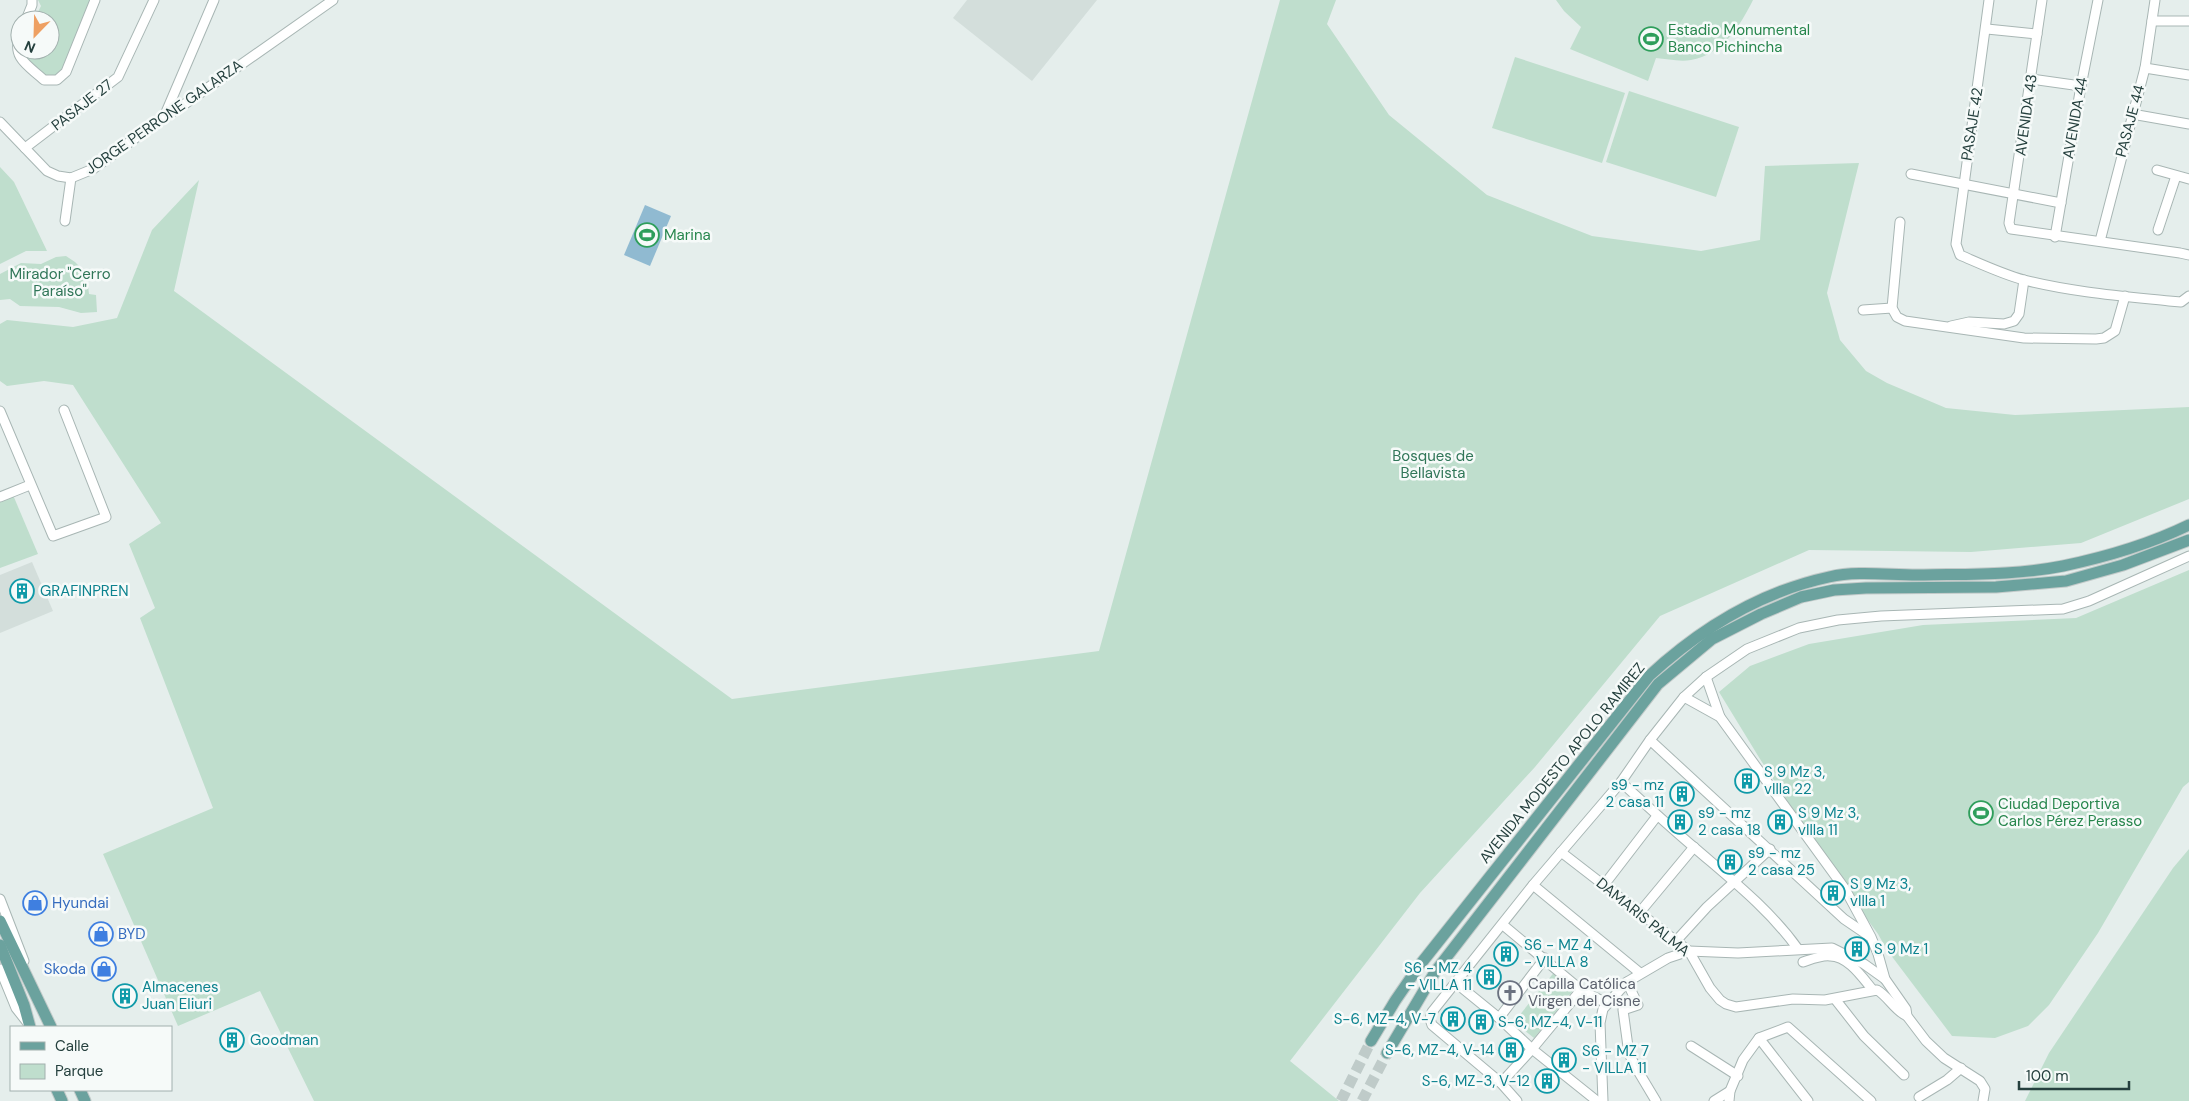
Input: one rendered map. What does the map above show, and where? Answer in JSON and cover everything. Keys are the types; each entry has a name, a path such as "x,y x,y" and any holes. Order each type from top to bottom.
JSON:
{"main road":[{"name":"AVENIDA MODESTO APOLO RAMIREZ","path":"1371,1041 1419,966 1649,676 1671,655 1705,630 1756,602 1799,585 1832,576 1993,573 2062,566 2120,551 2171,534 2189,525"},
{"name":"AVENIDA MODESTO APOLO RAMIREZ","path":"1387,1053 1435,972 1658,684 1712,639 1761,614 1801,597 1834,590 1866,588 1996,588 2066,580 2123,565 2189,540"},
{"path":"0,921 4,942 29,1025"},
{"path":"4,942 31,986 51,1026"},
{"path":"1395,1001 1411,1010"}],"street":[{"path":"22,60 44,80 57,80 66,72 95,0"},
{"name":"PASAJE 27","path":"25,148 118,76 154,0"},
{"path":"164,117 214,0"},
{"name":"PASAJE 42","path":"1989,0 1987,30 1963,184 1957,249 1960,255 2024,280"},
{"name":"AVENIDA 43","path":"2042,0 2010,224 2011,229 2055,237"},
{"name":"AVENIDA 44","path":"2055,237 2098,0"},
{"name":"PASAJE 44","path":"2100,242 2145,68 2155,0"},
{"name":"JORGE PERRONE GALARZA","path":"0,122 52,174 70,178 93,169 328,1"},
{"path":"2152,21 2189,21"},
{"path":"1987,30 2038,34"},
{"path":"2145,68 2189,75"},
{"path":"2031,79 2081,86"},
{"path":"2132,114 2189,124"},
{"path":"2157,170 2189,179"},
{"path":"1911,174 2061,203"},
{"path":"2158,230 2176,176"},
{"path":"66,221 70,178"},
{"path":"1900,222 1892,308 1897,317 1905,321 2024,338 2104,338 2115,331 2124,296"},
{"path":"2055,237 2189,256"},
{"path":"1946,327 1969,322 2004,324 2014,321 2019,314 2024,280 2065,288 2181,302 2189,296"},
{"path":"1863,310 1892,308"},
{"path":"0,411 53,536 106,517 64,410"},
{"path":"0,497 30,485"},
{"path":"1517,1101 1501,1083 1432,1025 1430,1019 1432,1012 1504,925 1533,886 1621,782 1650,740 1684,697 1706,677 1758,643 1799,628 1838,620 1881,616 2063,609 2089,601 2189,556"},
{"path":"1706,677 1720,717 1845,889 1871,937 1885,979"},
{"path":"1684,697 1720,717"},
{"path":"1650,740 1770,849 1844,920 1871,937"},
{"path":"1621,782 1782,926 1798,948"},
{"path":"1604,885 1657,816"},
{"path":"1640,912 1694,847"},
{"path":"1676,941 1707,907 1770,849"},
{"name":"DAMARIS PALMA","path":"1561,852 1689,952 1710,988 1726,1004 1736,1007 1793,1000 1835,999 1872,990"},
{"path":"1533,886 1640,973"},
{"path":"0,899 20,947 31,986"},
{"path":"1504,925 1581,990 1606,1003"},
{"path":"1603,1101 1600,1023 1606,1003 1627,982 1640,973 1663,961 1689,952 1738,953 1798,948 1832,948 1864,964 1885,979 1906,1008 1907,1016"},
{"path":"1803,962 1828,955 1836,956 1855,969 1872,990 1885,994 1902,1014 1907,1016 1926,1041 1944,1058 1980,1082 1985,1089 1983,1101"},
{"path":"1499,1018 1545,958"},
{"path":"0,969 16,1008 29,1025"},
{"path":"1627,982 1638,1005 1623,1010 1630,1054 1656,1101"},
{"path":"1456,983 1499,1018 1532,1050 1597,1101"},
{"path":"1501,1083 1532,1050 1581,990"},
{"path":"1835,999 1864,1036 1904,1075"},
{"path":"1729,1101 1730,1091 1738,1076 1743,1060 1759,1038 1788,1027 1871,1101"},
{"path":"1759,1038 1808,1101"},
{"path":"1691,1046 1738,1076"},
{"path":"1919,1097 1947,1080 1961,1068"},
{"path":"1714,1101 1730,1091"}],"shaded area":[{"path":"967,0 1097,0 1032,81 953,18"},
{"path":"32,562 53,611 0,633 0,575"}],"green space":[{"path":"38,0 91,0 66,70 56,78 45,78 26,60 60,60 60,10 39,10 41,6"},
{"name":"Bosques de Bellavista","path":"1280,0 1336,0 1327,24 1389,115 1487,195 1592,236 1701,251 1760,240 1765,166 1859,163 1827,293 1840,340 1866,371 1887,383 1946,408 2015,415 2189,407 2189,499 2081,543 1971,552 1809,550 1660,616 1535,767 1420,893 1290,1061 1339,1101 314,1101 260,991 178,1026 103,854 213,808 140,618 155,608 129,544 161,523 73,385 44,381 7,386 0,381 0,324 7,320 73,327 117,318 152,230 199,180 174,291 732,699 1099,651"},
{"name":"Estadio Monumental Banco Pichincha","path":"1556,0 1753,0 1736,29 1721,46 1702,57 1691,60 1678,61 1656,58 1648,81 1570,49 1581,27 1564,11"},
{"path":"1515,57 1625,93 1602,163 1492,128"},
{"path":"1629,91 1739,127 1716,197 1606,162"},
{"path":"0,167 14,182 47,251 26,251 0,264"},
{"name":"Mirador \"Cerro Paraíso\"","path":"66,256 89,276 84,283 88,286 89,294 96,295 97,312 81,313 59,307 20,306 10,299 0,300 0,274 21,263 41,264 56,257"},
{"path":"13,495 38,554 0,568 0,501"},
{"name":"Ciudad Deportiva Carlos Pérez Perasso","path":"2189,570 2189,782 2183,787 2098,933 2049,1005 2028,1026 1995,1038 1952,1036 1887,950 1878,934 1845,889 1760,759 1719,692 1750,666 1809,644 1923,625 2076,618"},
{"path":"2189,849 2189,1101 2025,1101 2049,1053 2173,868"},
{"path":"1556,970 1576,987 1534,1038 1514,1022"}],"water":[{"name":"Marina","path":"645,205 671,216 650,266 624,255"}],"tunnel":[{"path":"1341,1101 1371,1041"},
{"path":"1362,1101 1387,1053"}],"place":[{"name":"Estadio Monumental Banco Pichincha","path":"1651,39"},
{"name":"Marina","path":"647,235"},
{"name":"GRAFINPREN","path":"22,591"},
{"name":"S 9 Mz 3, vIlla 22","path":"1747,781"},
{"name":"s9 - mz 2 casa 11","path":"1682,794"},
{"name":"Ciudad Deportiva Carlos Pérez Perasso","path":"1981,813"},
{"name":"s9 - mz 2 casa 18","path":"1680,822"},
{"name":"S 9 Mz 3, vIlla 11","path":"1780,822"},
{"name":"s9 - mz 2 casa 25","path":"1730,862"},
{"name":"S 9 Mz 3, vIlla 1","path":"1833,893"},
{"name":"Hyundai","path":"35,903"},
{"name":"BYD","path":"101,934"},
{"name":"S 9 Mz 1","path":"1857,949"},
{"name":"S6 - MZ 4 - VILLA 8","path":"1506,954"},
{"name":"Skoda","path":"104,969"},
{"name":"S6 - MZ 4 - VILLA 11","path":"1489,977"},
{"name":"Capilla Católica Virgen del Cisne","path":"1510,993"},
{"name":"Almacenes Juan Eliuri","path":"125,996"},
{"name":"S-6, MZ-4, V-7","path":"1453,1019"},
{"name":"S-6, MZ-4, V-11","path":"1481,1022"},
{"name":"Goodman","path":"232,1040"},
{"name":"S-6, MZ-4, V-14","path":"1511,1050"},
{"name":"S6 - MZ 7 - VILLA 11","path":"1564,1060"},
{"name":"S-6, MZ-3, V-12","path":"1547,1081"}]}
